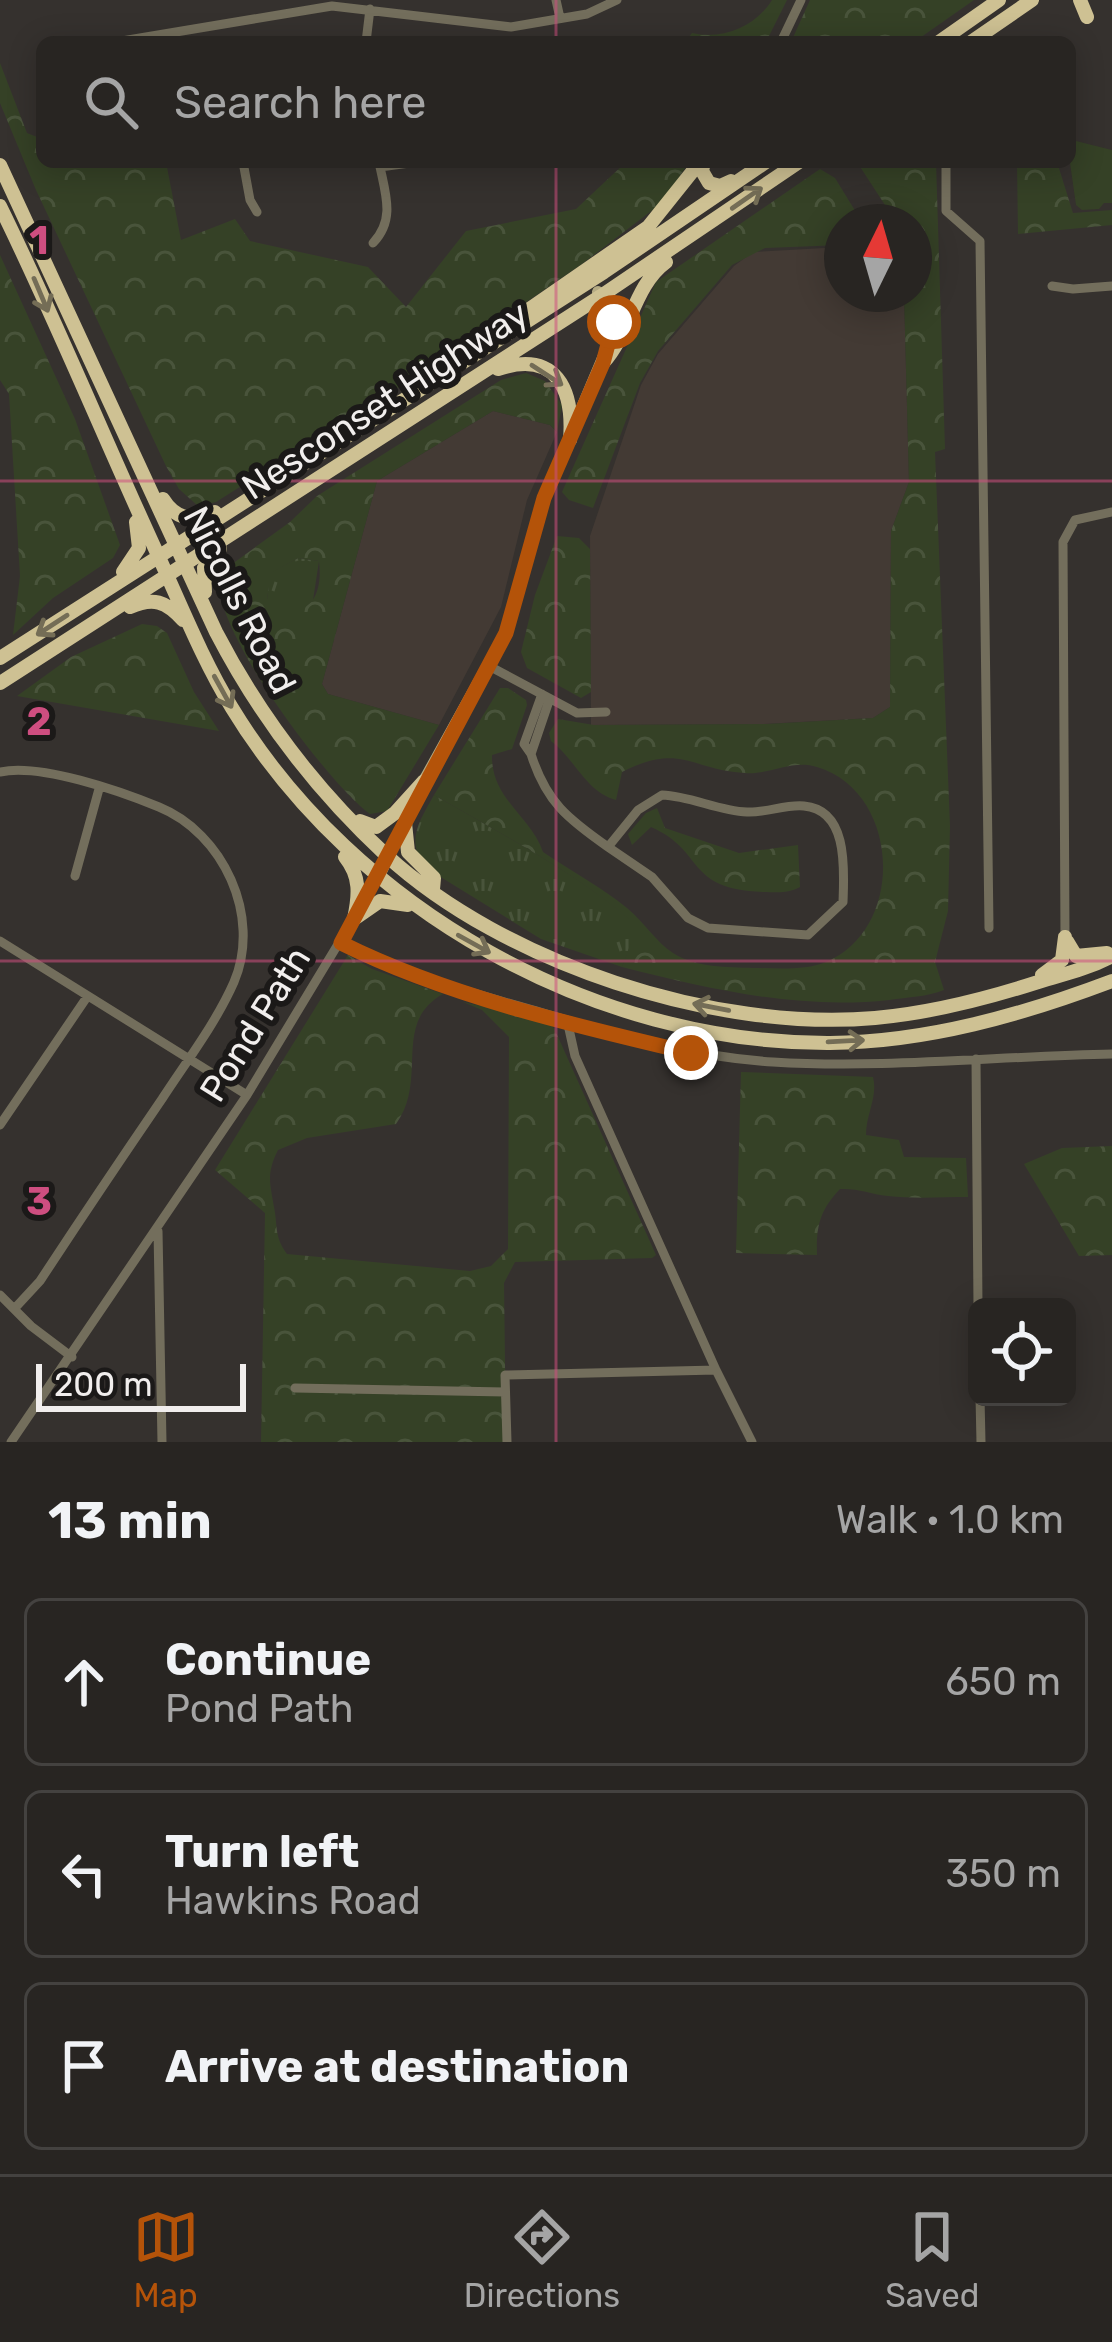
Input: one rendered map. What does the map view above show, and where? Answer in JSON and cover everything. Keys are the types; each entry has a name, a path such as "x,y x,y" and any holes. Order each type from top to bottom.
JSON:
{"highway":[{"path":"948,36 999,0"},
{"path":"980,36 1032,0"},
{"path":"1080,0 1088,17"},
{"name":"Nicolls Road","path":"0,165 216,632 269,721 339,806 388,856 475,919 544,955 638,992 721,1010 872,1018 970,1004 1112,954"},
{"path":"389,407 640,234 697,168"},
{"path":"703,168 704,176 716,186 752,172"},
{"name":"Nesconset Highway","path":"0,658 590,281 758,168"},
{"name":"Nesconset Highway","path":"0,683 792,168"},
{"name":"Nicolls Road","path":"0,206 167,576 245,728 322,823 377,878 462,938 560,986 662,1019 747,1039 832,1043 914,1037 1007,1017 1112,981"},
{"path":"603,363 619,345 651,276 700,231"},
{"path":"476,376 522,363 548,370 562,383 569,399 570,440"},
{"path":"136,458 169,508 190,519 209,515 273,482"},
{"path":"104,591 140,548 124,483"},
{"path":"216,632 202,573 211,557 242,528"},
{"path":"87,627 141,602 155,601 172,608 195,635"},
{"path":"339,806 376,827 424,781"},
{"path":"322,823 356,875 360,893 354,920"},
{"path":"405,823 408,852 434,878 434,889"},
{"path":"354,920 371,904 388,899 427,913"},
{"path":"1065,937 1076,956 1112,954"},
{"path":"1025,987 1059,965 1065,937"}],"main road":[{"path":"590,281 601,296"},
{"name":"Pond Path","path":"377,878 424,781 506,633 544,498 603,363 614,322 601,296"}],"street":[{"path":"556,0 560,18"},
{"path":"153,36 332,6 511,27 587,14 617,0"},
{"path":"784,36 801,0"},
{"path":"366,36 370,9"},
{"path":"220,25 223,36"},
{"path":"244,168 257,212"},
{"path":"373,243 386,230 388,210 381,168"},
{"path":"946,168 946,211 980,241 989,928"},
{"path":"1052,286 1112,286"},
{"path":"1065,937 1063,542 1075,520 1112,512"},
{"path":"489,666 577,713 606,712"},
{"path":"546,697 524,744 544,787 562,815 608,847 652,877 688,918 708,928 808,935 843,902 845,852 841,841 817,809 802,805 741,812 662,795 638,811 608,847"},
{"path":"0,772 28,770 99,788 183,819 208,841 236,891 242,932 234,982 188,1059 40,1281 15,1309"},
{"path":"75,876 99,788"},
{"name":"Pond Path","path":"11,1442 247,1095 377,878"},
{"path":"0,941 247,1095"},
{"path":"341,943 397,969 691,1053 775,1062 1112,1054"},
{"path":"1,1120 87,997"},
{"path":"567,1020 575,1056 752,1442"},
{"path":"976,1059 978,1298"},
{"path":"158,1228 162,1442"},
{"path":"0,1294 72,1357"},
{"path":"507,1442 505,1375 716,1370"},
{"path":"295,1388 505,1392"},
{"path":"980,1406 980,1442"}],"shaded area":[{"path":"824,248 824,312 904,312 909,482 891,531 890,707 873,718 591,725 590,536 641,385 658,354 734,266 753,252"},
{"path":"493,411 550,425 557,432 527,500 501,607 439,725 328,694 322,684 377,481"}],"green space":[{"path":"772,0 787,0 769,36 690,36 737,29"},
{"path":"810,0 974,0 923,36 794,36"},
{"path":"0,63 27,133 36,137 36,168 167,168 181,240 235,219 250,241 368,267 406,307 466,231 576,209 620,168 685,168 663,202 582,264 434,365 216,502 198,506 179,489 166,466 0,103"},
{"path":"1076,141 1112,150 1112,203 1082,210 1076,205 1071,168 1076,168"},
{"path":"861,168 936,168 945,449 935,452 950,826 948,911 935,962 944,990 889,1000 788,1000 622,967 637,926 565,872 434,795 500,688 508,688 527,705 512,749 492,755 504,795 543,852 627,908 673,953 712,966 809,967 852,945 870,921 883,862 878,831 865,803 845,781 808,765 745,773 659,759 622,772 616,800 589,783 549,733 558,719 594,725 767,724 873,718 890,707 891,531 909,482 904,312 932,312 932,204 884,204"},
{"path":"1017,168 1059,168 1073,213 1112,210 1112,225 1018,234"},
{"path":"820,169 835,178 851,204 824,204 824,246 765,248 732,265 658,351 640,383 593,508 569,500 562,492 656,282"},
{"path":"0,255 75,419 120,545 113,558 53,598 13,635 20,576 9,394 0,380"},
{"path":"526,373 545,381 562,405 557,432 550,425 493,411 377,481 322,684 328,694 439,725 387,811 370,814 327,771 273,700 231,625 220,594 221,572 290,522 317,496 501,380","holes":["298,558 319,561 318,587 309,604 291,610 267,599 271,573"]},
{"path":"557,536 579,538 590,549 591,692 581,698 527,668 521,652"},
{"path":"298,558 319,561 313,600 291,611 267,600 270,573"},
{"path":"142,624 167,633 194,692 219,731 17,696 71,657"},
{"path":"434,795 565,872 638,926 622,967 541,939 426,868 415,840"},
{"path":"657,808 665,828 739,853 798,845 800,887 763,892 720,884 681,847 651,827 632,845 628,834 646,813"},
{"path":"348,955 372,969 443,994 418,1020 410,1089 396,1124 307,1138 278,1150 270,1185 278,1236 287,1254 470,1271 491,1266 508,1249 509,1037 482,1010 463,1002 545,1020 554,1028 656,1255 515,1262 504,1283 506,1442 261,1442 265,1213 215,1170"},
{"path":"741,1072 873,1077 866,1135 899,1140 904,1157 966,1158 968,1197 898,1197 840,1189 821,1219 817,1255 736,1253"},
{"path":"1112,1146 1112,1255 1079,1256 1024,1164 1062,1148"}],"route":[{"path":"614,322 603,363 544,498 506,633 341,943 397,969 606,1033 691,1053"}]}
